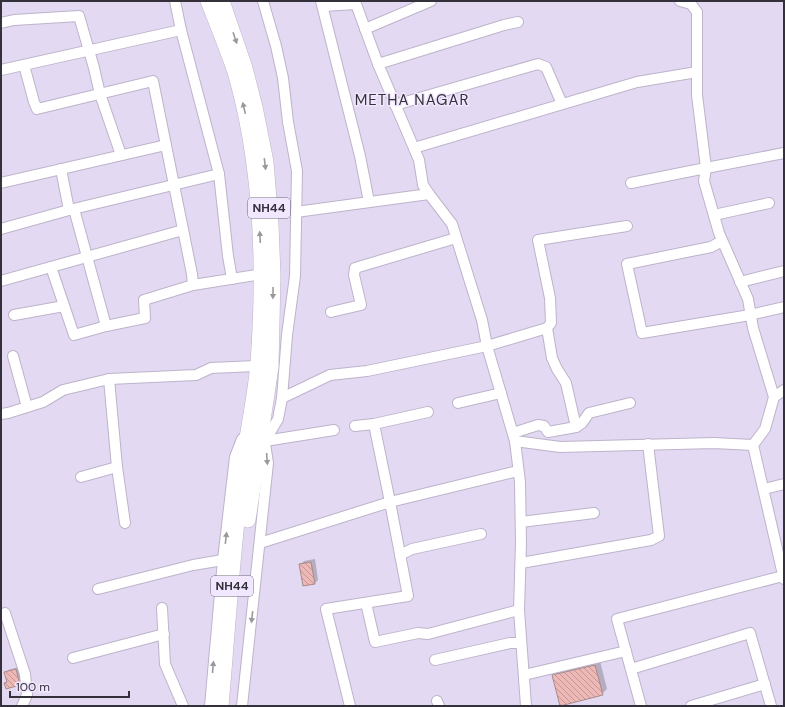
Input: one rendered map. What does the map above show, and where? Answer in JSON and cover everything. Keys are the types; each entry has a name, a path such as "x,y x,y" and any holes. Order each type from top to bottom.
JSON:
{"highway":[{"name":"NH44","path":"208,1 234,71 244,112 254,165 262,274 256,418 249,467 222,706"},
{"name":"NH44","path":"222,1 245,68 255,107 266,162 273,276 271,367 256,418"},
{"name":"NH44","path":"232,706 249,508 249,467"}],"street":[{"path":"175,1 181,30 219,174 232,279"},
{"path":"263,1 276,46 283,78 288,122 297,171 295,276 287,335 282,398 278,419 265,441"},
{"path":"365,29 431,1"},
{"path":"680,1 691,4 696,12 697,95 706,168 704,181 722,241 748,299 753,328 774,397 765,429 753,445"},
{"path":"369,202 360,156 322,3 356,4 378,64 419,160 423,185 452,224 482,320 487,346 514,437 518,471 521,522 519,610 526,706"},
{"path":"1,23 14,20 79,16 100,94 121,156"},
{"path":"378,64 518,22"},
{"path":"1,70 181,30"},
{"path":"395,105 538,64 546,67 562,104"},
{"path":"24,65 37,109 153,81 193,285"},
{"path":"414,148 637,82 697,72"},
{"path":"1,183 166,145"},
{"path":"631,183 784,153"},
{"path":"61,169 106,326"},
{"path":"1,230 72,210 219,174"},
{"path":"296,212 429,194"},
{"path":"714,215 768,203"},
{"path":"282,398 330,375 367,371 487,346 547,328 551,323 550,298 538,240 626,226"},
{"path":"1,281 183,230"},
{"path":"331,312 361,306 354,275 355,268 456,238"},
{"path":"722,241 711,247 627,264 642,333 750,315 784,307"},
{"path":"51,267 74,335 106,326 145,318 144,300 193,285 262,274"},
{"path":"740,282 784,271"},
{"path":"14,315 64,306"},
{"path":"547,328 552,358 566,383 576,427"},
{"path":"13,356 27,407"},
{"path":"1,414 43,402 63,390 109,379 196,375 211,368 258,366"},
{"path":"109,379 124,523"},
{"path":"774,397 784,390"},
{"path":"458,403 501,393"},
{"path":"514,437 538,425 544,426 548,432 576,427 582,423 589,413 630,403"},
{"path":"355,426 374,424 428,412"},
{"path":"242,706 268,463 265,441 256,418"},
{"path":"210,706 223,560 235,457 256,418"},
{"path":"350,706 326,609 408,596 374,424"},
{"path":"265,441 334,430"},
{"path":"514,437 560,447 714,443 753,445"},
{"path":"520,564 651,540 659,536 648,444"},
{"path":"641,706 617,619 784,577 753,445"},
{"path":"81,477 117,467"},
{"path":"260,544 390,502 518,471"},
{"path":"764,489 784,484"},
{"path":"521,522 594,513"},
{"path":"400,555 412,549 481,534"},
{"path":"98,590 193,565 223,560"},
{"path":"366,602 375,642 418,633 428,634 519,610"},
{"path":"162,608 165,664 183,706"},
{"path":"5,613 25,674 27,695 22,706"},
{"path":"631,669 750,633 772,706"},
{"path":"73,658 164,634"},
{"path":"434,660 510,643 522,643"},
{"path":"524,674 626,651"},
{"path":"690,706 765,684"}],"building":[{"path":"311,562 315,584 303,586 299,564"},
{"path":"595,665 603,695 560,706 552,675"},
{"path":"16,669 20,685 6,689 4,683 7,682 4,672"}],"district":[{"name":"METHA NAGAR","path":"412,100"}]}
